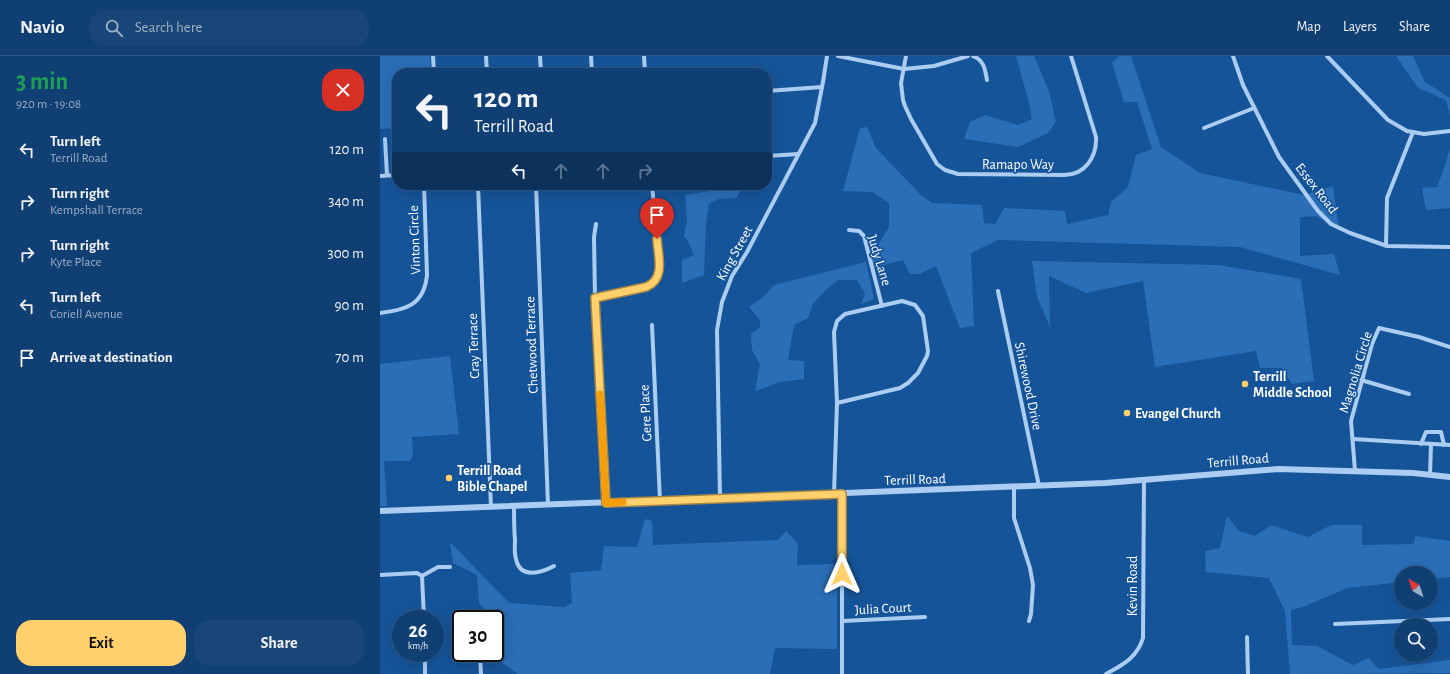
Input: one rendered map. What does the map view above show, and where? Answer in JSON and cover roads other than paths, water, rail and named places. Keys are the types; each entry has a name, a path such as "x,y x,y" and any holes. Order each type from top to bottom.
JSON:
{"street":[{"path":"433,56 434,68"},
{"path":"486,56 487,68"},
{"path":"540,56 541,68"},
{"path":"591,56 592,68"},
{"path":"644,56 645,68"},
{"name":"King Street","path":"720,498 717,330 722,302 732,276 747,252 793,168 798,154 815,123 826,56"},
{"path":"838,56 904,69 934,66 968,56"},
{"name":"Ramapo Way","path":"906,56 901,83 905,106 933,158 937,164 945,170 958,174 1067,175 1080,171 1090,162 1093,157 1096,144 1096,137 1072,56"},
{"path":"973,56 982,62 987,80"},
{"name":"Essex Road","path":"1233,56 1240,79 1279,157 1318,211 1331,224 1350,233 1386,246 1450,247"},
{"path":"1327,56 1388,120 1407,130 1424,134 1450,131"},
{"path":"772,91 822,87"},
{"path":"1204,128 1254,108"},
{"path":"1386,246 1387,198 1413,132"},
{"path":"385,139 387,175"},
{"path":"772,156 798,154"},
{"path":"380,176 392,175"},
{"name":"Vinton Circle","path":"380,313 399,311 410,306 419,298 425,288 427,275 424,190"},
{"name":"Cray Terrace","path":"478,190 491,507"},
{"name":"Chetwood Terrace","path":"536,190 548,505"},
{"path":"595,298 650,286 658,278 660,267 652,190"},
{"path":"596,224 594,237 595,298 606,503"},
{"name":"Judy Lane","path":"849,230 859,231 864,236 882,306"},
{"name":"Shirewood Drive","path":"998,291 1039,486"},
{"path":"834,494 836,404 834,332 837,321 845,314 902,301 915,305 921,312 925,322 928,351 924,365 915,377 900,388 836,404"},
{"name":"Gere Place","path":"652,325 660,501"},
{"name":"Magnolia Circle","path":"1355,471 1351,421 1361,380 1372,344 1379,328 1419,337 1450,347"},
{"path":"1361,380 1409,394"},
{"path":"1421,444 1426,432 1441,432 1444,445"},
{"path":"1353,439 1450,445"},
{"path":"1430,475 1431,444"},
{"name":"Terrill Road","path":"380,511 1105,483 1278,469 1413,473 1450,477"},
{"name":"Kevin Road","path":"1106,674 1130,659 1138,650 1142,638 1144,480"},
{"path":"1014,487 1014,518 1030,568 1033,585 1031,614 1028,621"},
{"path":"842,494 842,674"},
{"path":"514,506 515,555 518,565 524,571 531,573 544,572 554,566"},
{"path":"422,576 438,568 450,567"},
{"path":"380,575 417,573 422,576"},
{"path":"422,576 424,610"},
{"name":"Julia Court","path":"842,621 925,617"},
{"path":"1335,624 1450,619"},
{"path":"1247,638 1248,674"},
{"path":"425,662 426,674"},
{"path":"480,662 480,674"}],"place":[{"name":"Terrill Middle School","path":"1245,384"},
{"name":"Evangel Church","path":"1127,413"},
{"name":"Terrill Road Bible Chapel","path":"449,478"}]}
